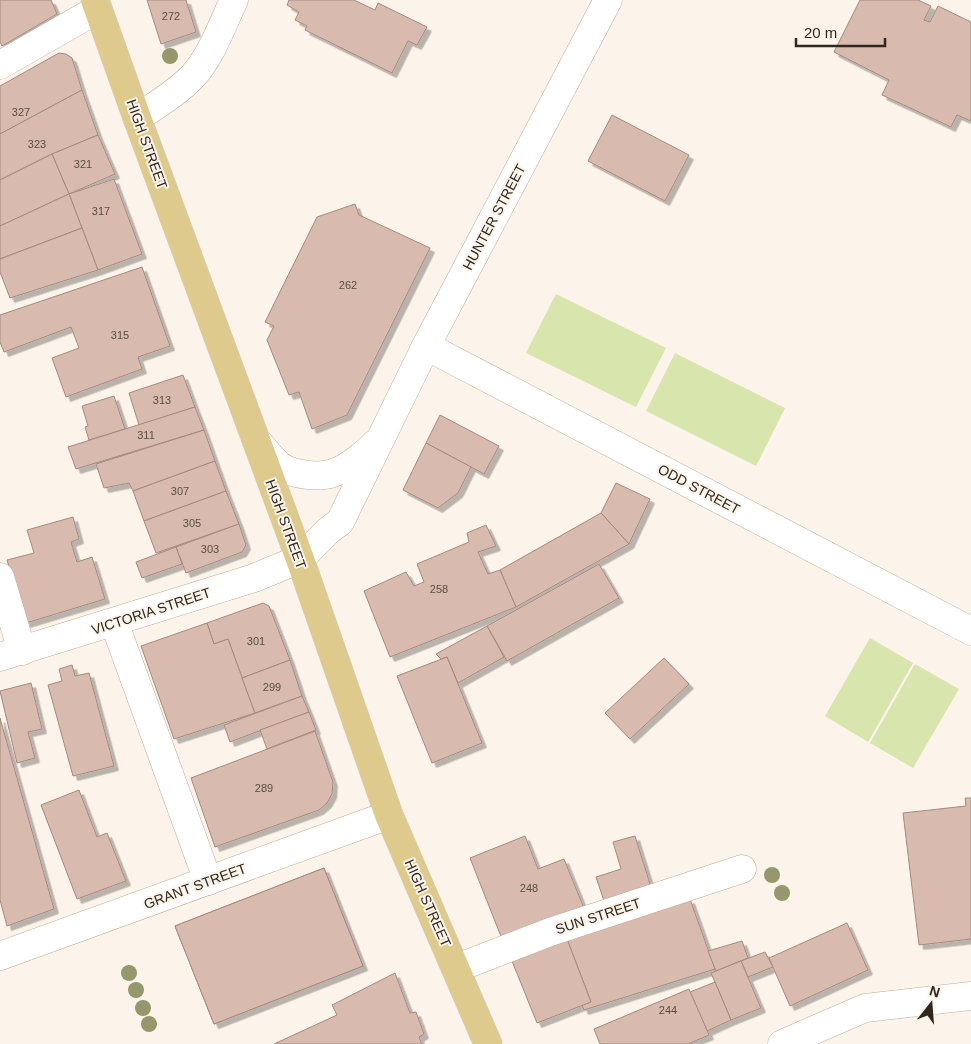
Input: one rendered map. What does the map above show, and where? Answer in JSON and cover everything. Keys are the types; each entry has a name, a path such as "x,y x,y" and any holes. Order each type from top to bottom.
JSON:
{"main road":[{"name":"HIGH STREET","path":"96,4 300,560 389,815 457,968 488,1044"}],"street":[{"path":"137,118 173,94 194,75 206,56 234,0"},
{"name":"HUNTER STREET","path":"300,560 329,530 340,522 426,346 608,0"},
{"path":"0,65 96,4"},
{"name":"ODD STREET","path":"426,346 971,631"},
{"name":"HUNTER STREET","path":"256,440 281,466 303,475 311,475 333,473 364,455 382,436"},
{"name":"VICTORIA STREET","path":"11,654 254,578 300,560"},
{"path":"0,577 11,654"},
{"path":"114,622 208,881"},
{"name":"GRANT STREET","path":"0,956 389,815"},
{"name":"SUN STREET","path":"457,968 550,932 742,869"},
{"path":"782,1044 865,1008 971,996"}],"green space":[{"path":"556,294 666,348 636,407 526,353"},
{"path":"675,353 785,408 756,466 646,411"},
{"path":"870,638 913,663 868,742 825,716"},
{"path":"915,664 959,689 913,768 870,743"}],"building":[{"path":"0,0 51,0 57,14 2,46 0,42"},
{"path":"147,0 186,0 196,32 161,44"},
{"path":"289,0 354,0 375,10 378,3 427,27 417,45 408,41 392,73 305,30 307,26 295,20 299,12 287,5"},
{"path":"860,0 918,0 931,6 924,20 930,22 938,6 971,22 971,121 957,115 951,127 882,95 889,80 834,52"},
{"path":"59,53 66,54 72,58 82,90 0,134 0,86"},
{"path":"82,90 98,135 52,154 0,180 0,134"},
{"path":"612,115 689,155 665,201 588,161"},
{"path":"98,135 115,174 69,194 52,154"},
{"path":"52,154 69,194 0,226 0,180"},
{"path":"114,179 142,254 98,270 69,194"},
{"path":"69,194 82,228 0,259 0,226"},
{"path":"355,204 359,215 430,248 347,415 312,429 299,392 289,395 267,340 274,326 265,322 317,217"},
{"path":"82,228 98,270 10,298 0,272 0,259"},
{"path":"142,267 170,346 138,357 142,369 66,397 52,358 79,348 71,327 4,352 0,342 0,315"},
{"path":"183,375 195,407 139,425 129,393"},
{"path":"114,396 125,429 89,440 85,427 88,426 82,406"},
{"path":"195,407 204,430 76,469 68,447"},
{"path":"440,415 499,446 484,474 426,443"},
{"path":"204,430 215,461 133,491 129,483 104,488 96,464"},
{"path":"426,443 471,467 458,493 438,508 403,490"},
{"path":"215,461 226,491 144,521 133,491"},
{"path":"616,483 650,499 629,544 601,513"},
{"path":"226,491 239,524 156,553 144,521"},
{"path":"601,513 629,544 516,607 500,570"},
{"path":"73,517 79,539 71,542 77,562 92,557 105,599 26,623 7,560 34,553 27,530"},
{"path":"239,524 246,545 242,552 186,573 176,547"},
{"path":"486,525 496,546 478,552 488,574 500,570 516,607 390,657 364,591 406,572 414,586 424,582 417,564 469,542 467,533"},
{"path":"176,547 182,564 142,578 136,562"},
{"path":"599,564 619,598 507,661 487,626"},
{"path":"263,603 269,606 290,660 242,678 228,639 214,644 207,623"},
{"path":"207,623 214,644 228,639 255,713 174,739 141,646"},
{"path":"487,626 504,657 458,683 447,657 441,659 436,654"},
{"path":"447,657 482,743 432,763 397,676"},
{"path":"664,658 689,684 630,739 605,713"},
{"path":"290,660 302,696 255,713 242,678"},
{"path":"72,665 75,676 89,673 114,766 73,776 48,685 62,681 59,669"},
{"path":"31,683 42,729 28,732 35,758 17,763 0,691"},
{"path":"302,696 309,712 230,742 224,725"},
{"path":"309,712 316,730 267,749 260,730"},
{"path":"0,718 54,909 7,926 0,900"},
{"path":"315,731 333,782 332,794 327,803 319,810 215,847 191,778"},
{"path":"79,790 97,837 107,833 126,881 77,899 41,805"},
{"path":"965,798 971,798 971,939 919,945 903,813 966,806"},
{"path":"525,836 538,869 564,859 584,908 502,939 470,858"},
{"path":"635,836 651,887 604,901 596,877 621,869 613,842"},
{"path":"324,868 363,966 214,1024 175,926"},
{"path":"324,868 363,966 214,1024 175,926"},
{"path":"690,899 715,969 584,1010 582,1005 591,1002 567,939"},
{"path":"847,923 868,970 790,1006 769,958"},
{"path":"567,939 591,1002 537,1023 512,961"},
{"path":"742,941 748,958 716,971 708,951"},
{"path":"765,952 773,967 748,977 741,961"},
{"path":"741,961 761,1008 731,1020 711,973"},
{"path":"395,973 410,1013 416,1012 424,1034 419,1037 422,1044 274,1044 337,1015 332,1005"},
{"path":"715,982 731,1020 707,1031 690,992"},
{"path":"689,989 709,1035 688,1044 600,1044 594,1029"}]}
